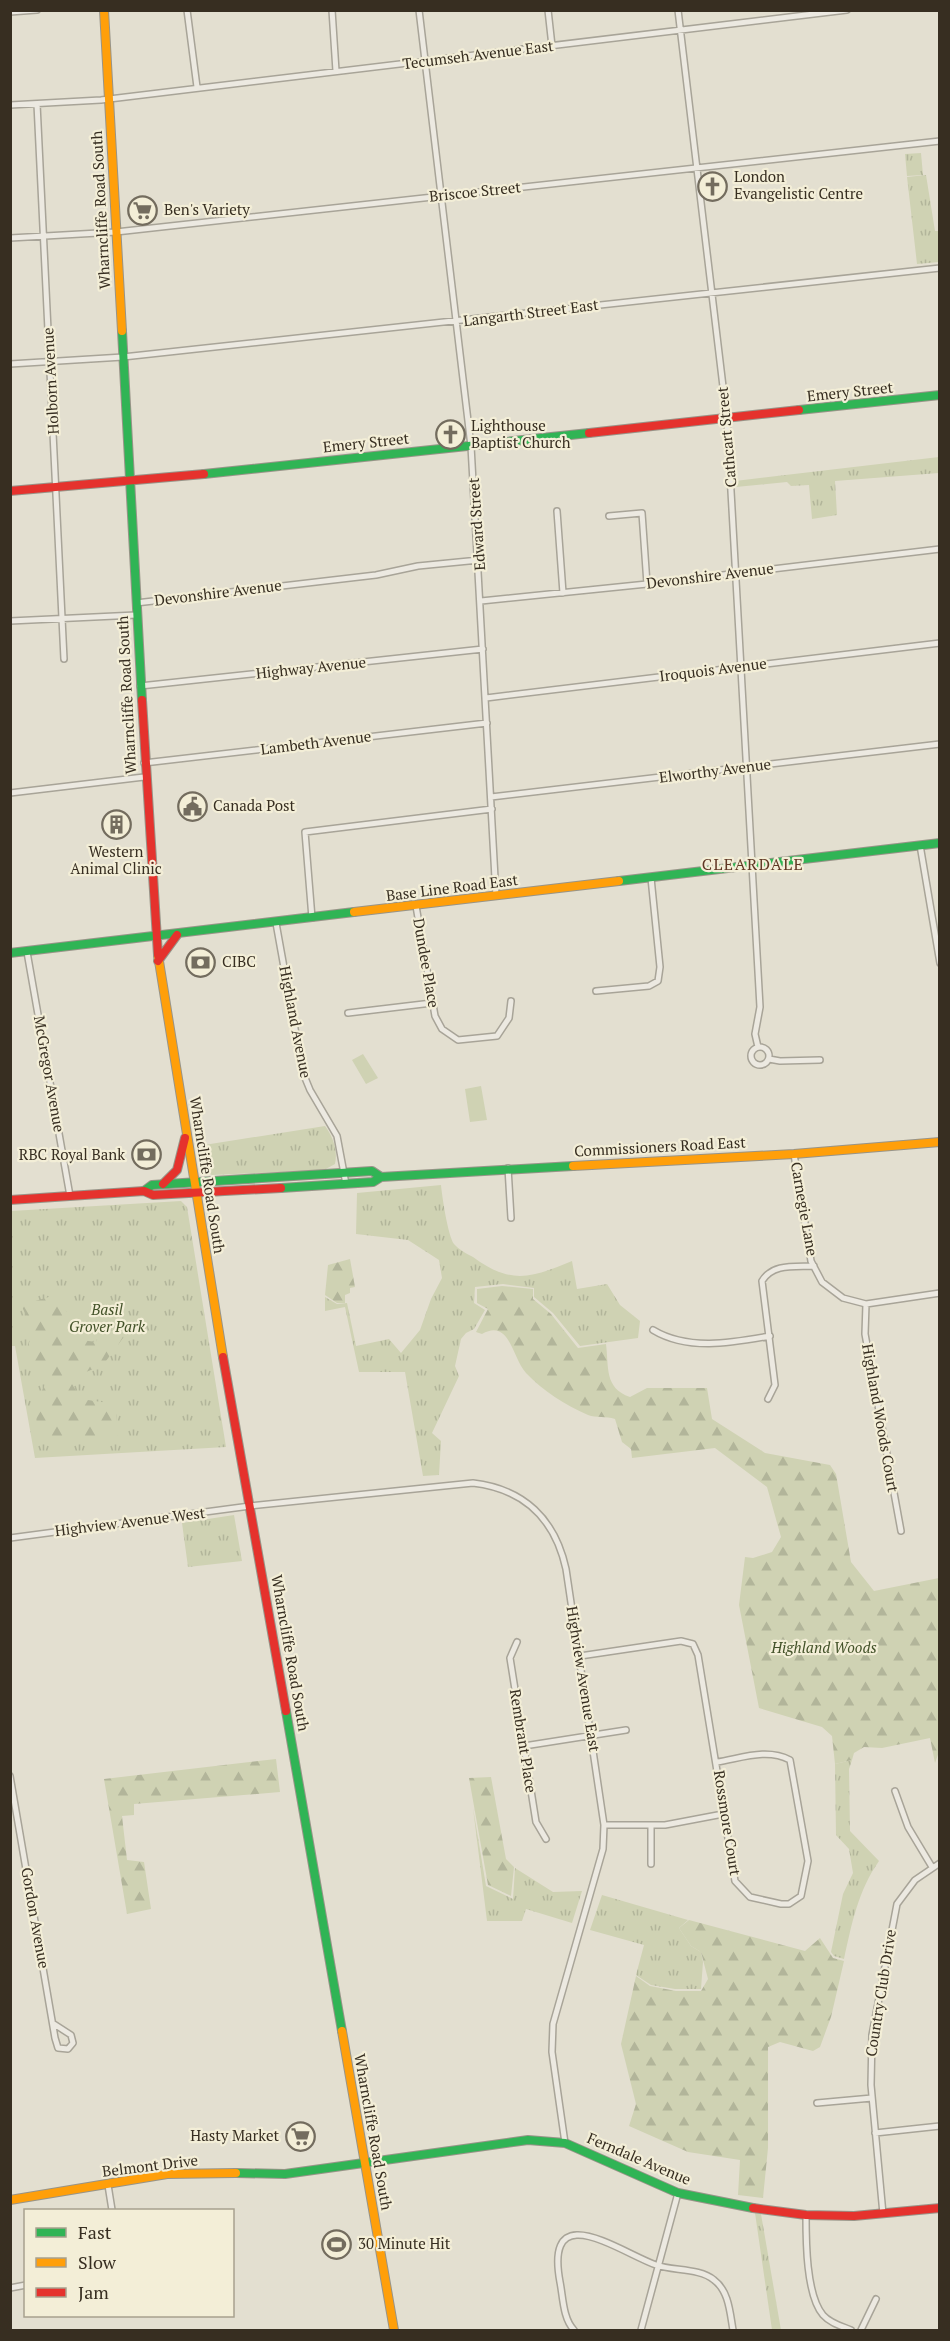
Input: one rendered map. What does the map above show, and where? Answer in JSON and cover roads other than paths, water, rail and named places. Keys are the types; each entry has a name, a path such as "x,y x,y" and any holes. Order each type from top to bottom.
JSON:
{"main road":[{"name":"Wharncliffe Road South","path":"104,10 144,777 155,937 196,1194 394,2331"},
{"name":"Emery Street","path":"10,491 129,482 727,420 939,395"},
{"name":"Base Line Road East","path":"10,953 939,843"},
{"path":"158,961 177,935"},
{"path":"162,1185 180,1166 186,1131"},
{"name":"Commissioners Road East","path":"381,1177 372,1171 152,1185 144,1191 153,1195 196,1194 373,1182 381,1177 508,1168 794,1154 939,1142"},
{"path":"10,1200 144,1191"},
{"name":"Ferndale Avenue","path":"365,2162 528,2140 565,2143 586,2150 678,2193 723,2204 806,2215 854,2216 939,2208"},
{"name":"Belmont Drive","path":"10,2200 190,2172 285,2174 365,2162"}],"street":[{"path":"10,12 37,10"},
{"path":"187,10 197,87"},
{"path":"332,10 336,71"},
{"name":"Edward Street","path":"419,10 471,446 496,896"},
{"path":"548,10 552,46"},
{"name":"Cathcart Street","path":"678,10 727,420 743,666 752,866"},
{"name":"Tecumseh Avenue East","path":"10,105 109,98 846,10"},
{"name":"Holborn Avenue","path":"37,104 64,659"},
{"name":"Briscoe Street","path":"10,238 116,232 939,141"},
{"name":"Langarth Street East","path":"10,364 123,357 939,268"},
{"path":"557,510 562,593"},
{"path":"609,516 642,513 647,584"},
{"name":"Devonshire Avenue","path":"481,601 647,584 939,549"},
{"name":"Devonshire Avenue","path":"136,603 376,575 418,566 479,560"},
{"path":"10,621 136,615"},
{"name":"Iroquois Avenue","path":"486,698 939,643"},
{"name":"Highway Avenue","path":"140,686 483,650"},
{"name":"Lambeth Avenue","path":"144,763 488,723"},
{"name":"Elworthy Avenue","path":"491,797 939,744"},
{"path":"10,793 144,777"},
{"path":"312,918 305,832 492,809"},
{"path":"920,846 939,963"},
{"path":"752,866 760,1007 755,1034 758,1047"},
{"path":"596,992 650,986 658,981 660,967 651,878"},
{"name":"Dundee Place","path":"416,906 432,1003 442,1029 458,1040 497,1036 509,1018 511,1001"},
{"name":"Highland Avenue","path":"276,923 303,1072 310,1090 338,1136 346,1184"},
{"name":"McGregor Avenue","path":"27,952 70,1196"},
{"path":"348,1013 432,1003"},
{"path":"758,1047 751,1053 753,1062 762,1065 769,1059"},
{"path":"758,1047 767,1050 769,1059"},
{"path":"769,1059 780,1061 820,1059"},
{"name":"Carnegie Lane","path":"794,1154 814,1266 822,1282 834,1293 866,1304 939,1293"},
{"path":"508,1168 511,1218"},
{"path":"768,1399 775,1385 762,1281 767,1272 777,1268 814,1266"},
{"name":"Highland Woods Court","path":"866,1304 865,1334 901,1531"},
{"path":"653,1330 669,1340 697,1343 739,1342 770,1336"},
{"name":"Highview Avenue East","path":"250,1506 473,1483 493,1485 512,1492 538,1511 556,1537 566,1569 604,1826 603,1849 553,2024 552,2052 565,2143"},
{"name":"Highview Avenue West","path":"10,1538 250,1506"},
{"name":"Rossmore Court","path":"580,1656 681,1641 693,1644 698,1655 717,1762 733,1875 743,1892 750,1898 772,1903 789,1904 795,1901 801,1896 806,1881 808,1861 790,1760 779,1754 766,1753 717,1762"},
{"name":"Rembrant Place","path":"518,1642 510,1658 536,1822 546,1839"},
{"path":"524,1746 626,1730"},
{"name":"Gordon Avenue","path":"10,1776 58,2048 68,2049 73,2043 71,2035 54,2024"},
{"path":"895,1791 908,1827 932,1867"},
{"path":"604,1826 651,1825 723,1814"},
{"path":"651,1825 651,1864"},
{"name":"Country Club Drive","path":"883,2214 872,2097 872,2035 897,1904 907,1888 924,1871 939,1863"},
{"path":"817,2103 872,2097"},
{"path":"875,2133 939,2126"},
{"path":"108,2185 112,2209"},
{"path":"640,2331 678,2193"},
{"path":"806,2215 806,2243 815,2301 823,2314 833,2323 851,2331"},
{"path":"574,2331 568,2319 556,2259 561,2246 568,2238 581,2233 593,2236 658,2266 714,2280 727,2296 733,2331"},
{"path":"861,2331 876,2299"}],"place":[{"name":"London Evangelistic Centre","path":"713,186"},
{"name":"Ben's Variety","path":"143,210"},
{"name":"Lighthouse Baptist Church","path":"450,435"},
{"name":"Canada Post","path":"192,806"},
{"name":"Western Animal Clinic","path":"116,825"},
{"name":"CIBC","path":"201,962"},
{"name":"RBC Royal Bank","path":"146,1155"},
{"name":"Hasty Market","path":"300,2136"},
{"name":"30 Minute Hit","path":"337,2244"}],"district":[{"name":"CLEARDALE","path":"753,864"}],"park label":[{"name":"Basil Grover Park","path":"107,1318"},
{"name":"Highland Woods","path":"824,1648"}]}
